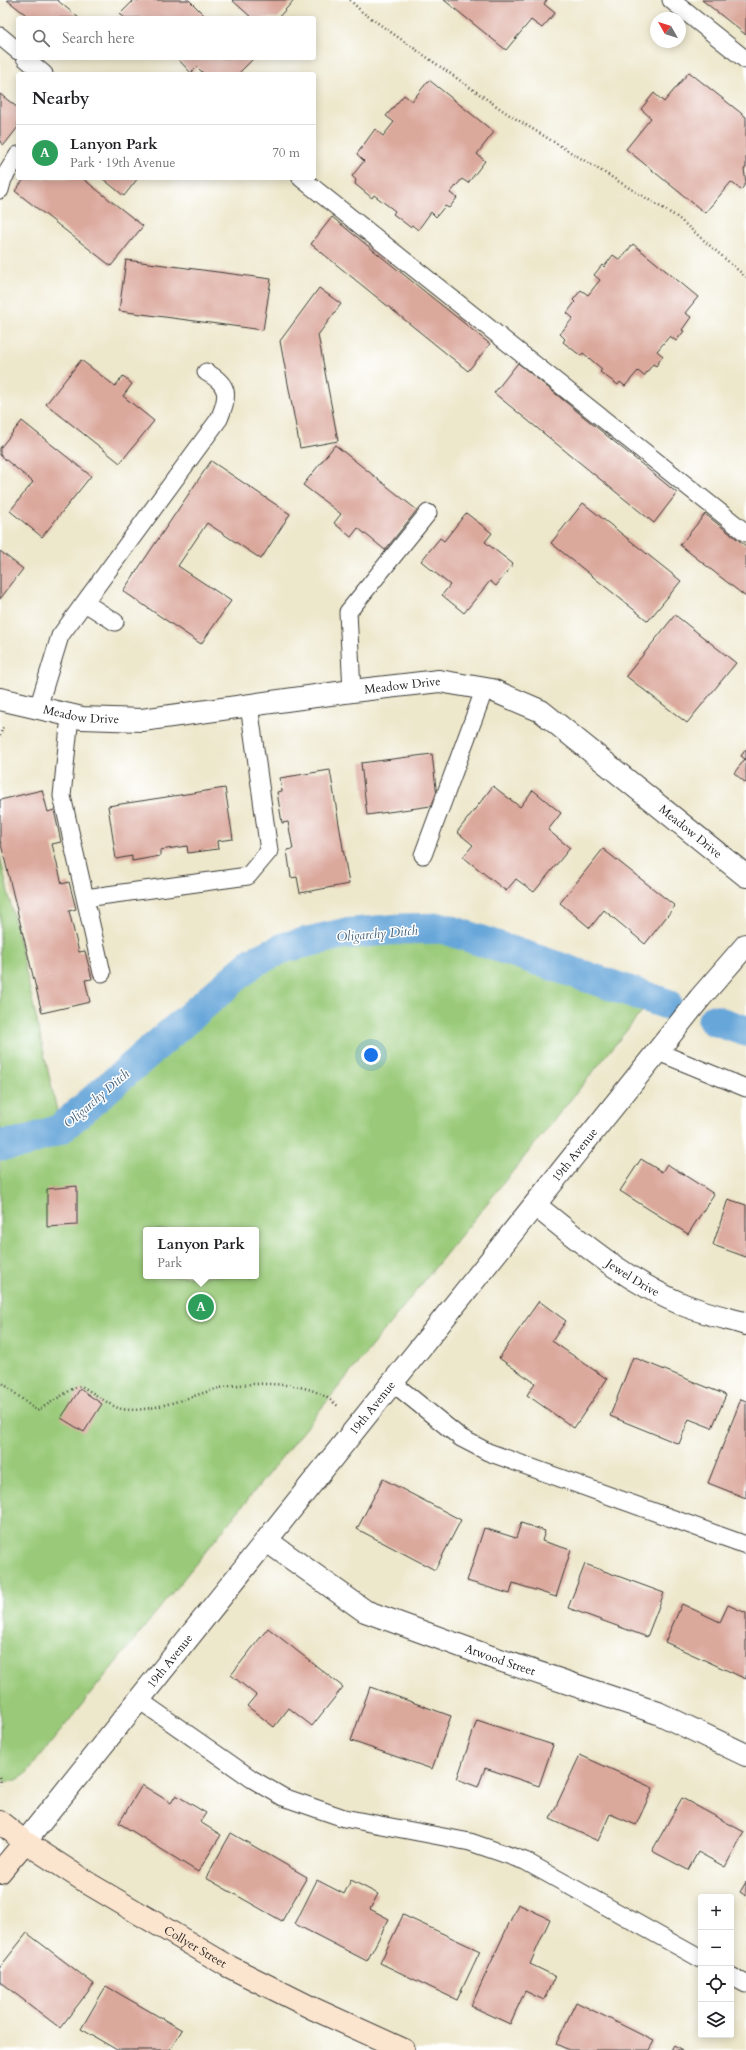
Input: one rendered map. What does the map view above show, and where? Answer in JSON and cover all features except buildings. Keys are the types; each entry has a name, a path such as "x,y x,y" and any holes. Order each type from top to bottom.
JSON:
{"street":[{"name":"Meadow Drive","path":"0,699 82,718 142,720 352,691 439,681 485,688 541,711 746,876"},
{"name":"19th Avenue","path":"0,1872 362,1423 658,1052 746,945"},
{"name":"Jewel Drive","path":"535,1205 595,1254 625,1275 684,1305 746,1324"},
{"name":"Atwood Street","path":"267,1541 364,1611 491,1657 658,1713 746,1755"},
{"name":"Collyer Street","path":"0,1822 25,1842 91,1885 228,1966 312,2008 404,2050"}],"lane":[{"path":"671,0 746,60"},
{"path":"0,36 16,50"},
{"path":"28,60 42,72"},
{"path":"0,190 3,179 16,158"},
{"path":"304,180 746,533"},
{"path":"38,708 60,636 85,604 219,419 226,404 224,387 219,379 206,372"},
{"path":"352,691 348,612 428,513"},
{"path":"85,604 115,622"},
{"path":"423,855 485,688"},
{"path":"85,898 248,876 269,851 249,705"},
{"path":"70,716 62,796 102,973"},
{"path":"658,1052 746,1088"},
{"path":"393,1383 461,1438 488,1452 746,1545"},
{"path":"139,1700 252,1779 283,1797 344,1818 470,1842 525,1861 698,1957"},
{"path":"734,1978 746,1984"}],"path":[{"path":"350,0 362,12 508,114 677,216 746,277"},
{"path":"0,1381 37,1411 74,1388 81,1386 119,1408 147,1408 171,1403 236,1384 261,1384 296,1387 311,1390 331,1400 362,1423"},
{"path":"0,1777 1,1785"}],"green space":[{"path":"0,856 61,1129 253,962 286,947 342,934 400,929 443,928 652,999 25,1775 19,1779 7,1782 0,1780"}],"waterway":[{"name":"Oligarchy Ditch","path":"0,1145 22,1143 60,1129 253,962 286,947 342,934 400,929 443,928 667,1004"},
{"name":"Oligarchy Ditch","path":"713,1020 746,1031"}],"place":[{"name":"Lanyon Park","path":"201,1307"}]}
